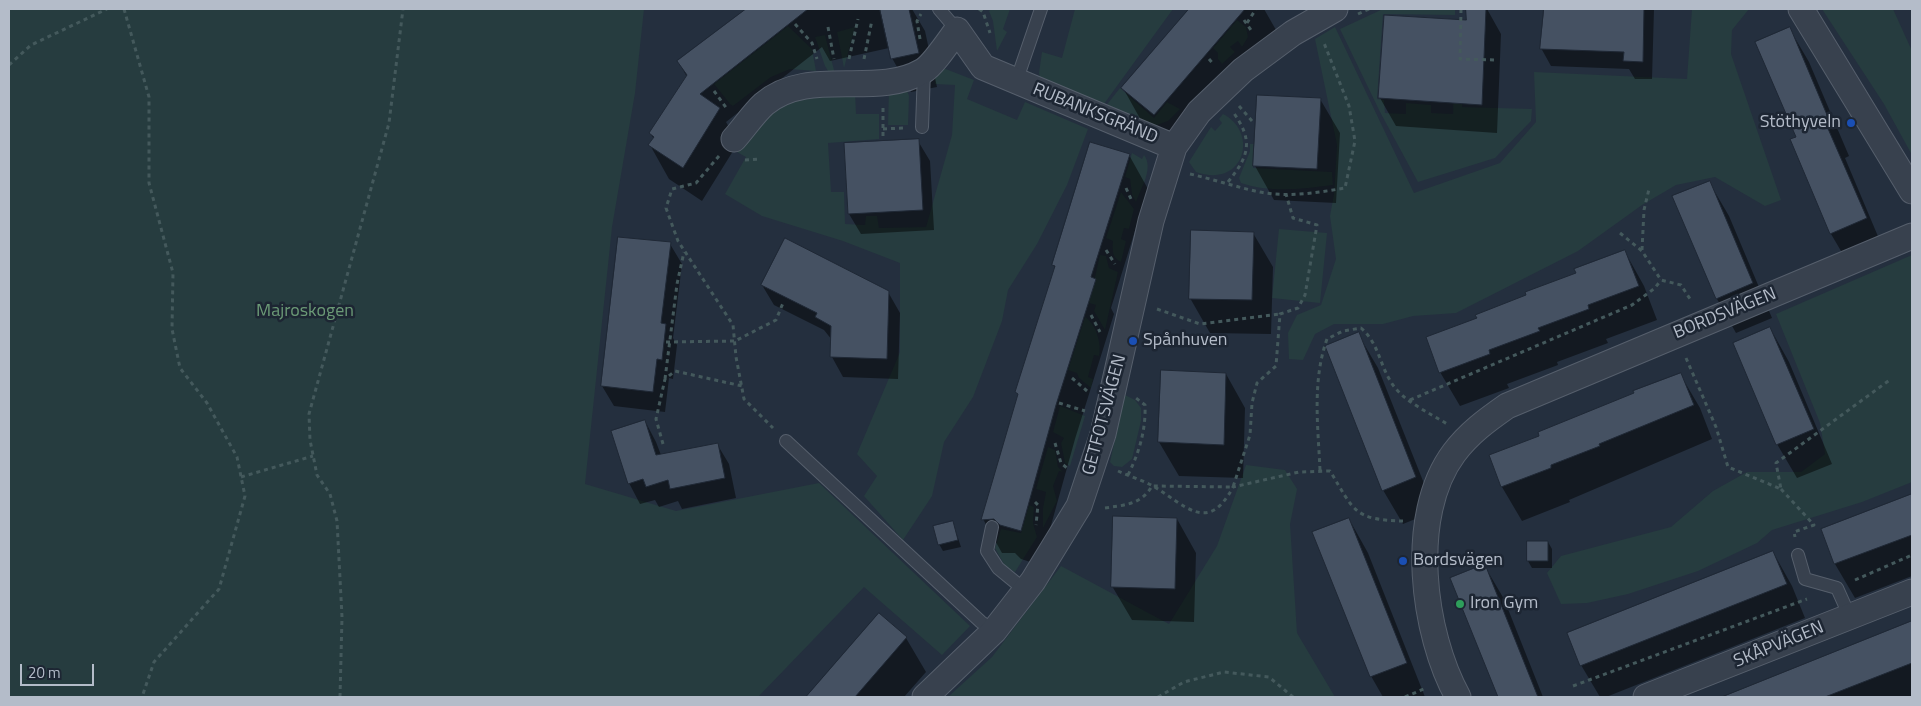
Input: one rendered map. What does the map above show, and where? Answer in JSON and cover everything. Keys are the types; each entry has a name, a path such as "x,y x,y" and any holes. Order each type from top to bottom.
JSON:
{"street":[{"name":"GETFOTSVÄGEN","path":"925,697 994,631 1026,591 1079,506 1084,463 1103,434 1151,220 1174,147 1199,112 1243,70 1293,33 1336,9"},
{"path":"1801,9 1912,191"},
{"path":"734,139 764,104 788,90 811,84 850,84 924,70 957,30"},
{"name":"RUBANKSGRÄND","path":"957,30 983,67 1174,147"},
{"name":"BORDSVÄGEN","path":"1458,697 1448,679 1435,643 1428,607 1425,574 1432,500 1441,475 1453,454 1468,437 1484,422 1508,406 1675,334 1912,236"},
{"name":"SKÅPVÄGEN","path":"1646,697 1912,592"}],"lane":[{"path":"939,9 957,30"},
{"name":"RUBANKSGRÄND","path":"1016,82 1041,9"},
{"path":"922,127 924,70"},
{"path":"786,441 981,622 994,631"},
{"path":"992,527 987,552 998,568 1026,591"},
{"path":"1798,555 1805,579 1837,588 1850,616"}],"path":[{"path":"9,65 31,45 107,9"},
{"path":"124,9 149,98 149,183 173,273 172,330 180,368 207,403 237,457 245,496 219,589 154,662 142,697"},
{"path":"340,697 342,616 337,521 330,494 318,475 313,456 308,414 389,123 403,9"},
{"path":"983,12 987,9"},
{"path":"1247,23 1256,9"},
{"path":"1461,9 1460,58 1496,60"},
{"path":"850,84 858,19"},
{"path":"850,84 872,20"},
{"path":"795,24 850,84"},
{"path":"828,28 850,84 883,138"},
{"path":"1181,172 1228,182 1256,191 1286,194 1345,188 1355,140 1349,106 1324,42"},
{"path":"1237,104 1252,121"},
{"path":"1228,182 1242,165 1247,140 1243,126 1232,111"},
{"path":"734,139 696,183 672,189 666,208 678,241 733,325 744,400 786,441"},
{"path":"1642,251 1644,210 1648,189"},
{"path":"1133,301 1200,324 1280,314 1298,308 1305,296 1318,225 1293,218 1286,194"},
{"path":"1620,233 1642,251 1661,280 1681,285 1706,322"},
{"path":"1106,250 1114,264 1123,267"},
{"path":"663,444 656,419 665,379 667,342 677,284 685,252"},
{"path":"1409,400 1632,305 1655,288 1661,280"},
{"path":"667,342 735,342 776,320 783,303"},
{"path":"1055,442 1061,463 1071,472 1084,463 1128,475 1152,486 1186,510 1205,512 1216,510 1226,500 1234,487 1250,435 1252,403 1257,383 1276,366 1280,314"},
{"path":"1091,315 1102,335"},
{"path":"1320,470 1316,406 1321,356 1327,339 1343,331 1361,328 1372,337 1392,383 1409,400 1468,437"},
{"path":"1675,334 1716,427 1728,467 1781,489 1814,525 1794,532 1798,555"},
{"path":"665,379 675,371 742,386"},
{"path":"1072,378 1093,395"},
{"path":"1781,489 1776,463 1891,379"},
{"path":"1128,475 1137,456 1146,421 1145,405 1131,394"},
{"path":"1059,403 1089,412"},
{"path":"241,477 313,456"},
{"path":"1152,486 1234,487 1299,472 1330,471 1348,503 1363,516 1380,520 1429,521"},
{"path":"1099,509 1138,502 1147,494 1152,486"},
{"path":"1035,502 1038,505 1036,525"},
{"path":"1573,686 1837,588 1912,555"},
{"path":"1158,697 1184,682 1224,672 1269,677 1293,697"}],"green space":[{"name":"Majroskogen","path":"9,9 644,9 635,93 612,227 585,484 676,511 819,483 970,626 942,655 864,587 758,697 9,697"},
{"path":"991,9 1010,9 1003,29 1007,32 997,51 993,21 989,11"},
{"path":"1075,9 1173,9 1101,108 1040,82 1039,73 1042,52 1062,58"},
{"path":"1383,9 1455,9 1455,15 1383,14 1377,99 1384,100 1385,113 1406,114 1406,103 1431,105 1431,113 1453,114 1454,73 1462,73 1462,107 1532,109 1531,121 1495,158 1418,182 1380,112 1340,29"},
{"path":"1692,9 1749,9 1732,30 1731,54 1781,200 1765,206 1715,177 1676,185 1642,205 1578,251 1456,313 1413,316 1383,324 1334,324 1315,334 1303,360 1289,359 1288,333 1297,315 1321,305 1336,259 1330,216 1334,194 1337,145 1315,39 1335,27 1414,193 1500,163 1536,122 1534,72 1687,79"},
{"path":"1822,9 1893,9 1912,51 1912,155 1884,104"},
{"path":"1237,20 1246,27 1248,37 1242,47 1238,41 1230,47 1235,52 1222,64 1218,59 1218,53 1213,48"},
{"path":"788,26 812,49 816,71 790,69 771,77 733,106 730,104 714,84"},
{"path":"855,27 844,68 837,32"},
{"path":"825,35 835,74 833,79 825,66 815,37"},
{"path":"943,68 974,80 967,99 1017,120 1025,102 1088,129 1067,185 1037,244 1008,290 1002,321 973,397 944,442 932,496 903,540 864,496 877,476 857,454 900,352 900,263 843,241 762,216 725,194 746,157 737,152 771,114 793,99 855,92 856,114 879,114 879,139 828,143 831,192 844,192 845,224 865,225 866,216 877,216 879,228 926,227 952,135 955,85 935,84 935,72"},
{"path":"1120,88 1154,118 1167,102 1180,109 1168,121 1154,126 1105,107"},
{"path":"889,90 907,90 909,96 908,125 888,125"},
{"path":"1223,114 1234,122 1241,133 1243,145 1241,156 1236,166 1226,173 1213,175 1196,172 1189,162 1211,127 1215,131 1222,123 1219,119"},
{"path":"1250,144 1254,144 1253,168 1332,172 1333,185 1298,189 1275,189 1241,183 1239,178 1250,151"},
{"path":"1132,153 1142,159 1144,155 1148,166 1146,178 1136,202 1132,195 1130,179 1125,177"},
{"path":"1121,192 1134,209 1129,229 1124,228 1121,239 1126,241 1121,262 1113,253 1113,241 1106,238"},
{"path":"1279,229 1327,233 1320,303 1272,298"},
{"path":"1100,255 1106,256 1109,268 1118,272 1105,330 1094,311 1096,305 1089,303"},
{"path":"1912,255 1912,482 1862,502 1772,530 1757,543 1698,571 1628,594 1587,603 1561,604 1547,573 1561,556 1671,527 1713,491 1747,472 1801,472 1825,454 1820,423 1776,314"},
{"path":"1085,317 1095,329 1100,346 1099,356 1094,355 1088,377 1093,379 1091,388 1079,378 1077,373 1068,370"},
{"path":"1125,395 1135,400 1141,408 1141,421 1132,459 1122,467 1114,466 1110,462"},
{"path":"1060,406 1085,416 1070,466 1065,463 1061,443 1064,438 1053,432"},
{"path":"1048,447 1055,450 1058,467 1063,472 1059,471 1053,486 1057,501 1043,528 1043,508 1046,492 1036,489"},
{"path":"1246,465 1285,470 1297,489 1290,524 1297,633 1335,697 948,697 992,657 1061,566 1169,624 1217,546"},
{"path":"1029,505 1034,507 1033,523 1037,537 1015,572 1005,566 995,548 1001,529 1021,533"}],"building":[{"path":"746,9 808,9 700,94 720,108 683,168 648,145 654,137 649,133 687,75 677,61"},
{"path":"880,9 909,9 919,53 891,59"},
{"path":"1189,9 1245,9 1154,115 1121,88"},
{"path":"1466,9 1486,9 1482,105 1378,98 1384,15 1466,20"},
{"path":"1544,9 1644,9 1643,62 1623,61 1624,52 1540,49"},
{"path":"1790,27 1830,122 1826,124 1867,218 1830,234 1790,139 1796,137 1755,42"},
{"path":"1257,95 1321,98 1317,169 1253,166"},
{"path":"919,139 923,210 848,214 844,143"},
{"path":"1090,142 1130,154 1091,277 1096,279 1056,405 1021,531 1000,525 994,519 981,520 1018,394 1015,392 1055,266 1052,265"},
{"path":"1710,181 1753,283 1716,299 1672,196"},
{"path":"1191,230 1254,232 1252,300 1189,299"},
{"path":"618,237 671,242 661,323 666,324 662,360 657,359 653,392 601,386"},
{"path":"785,238 889,291 887,359 830,357 831,326 815,317 817,313 761,285"},
{"path":"1625,250 1639,286 1588,305 1589,309 1538,328 1540,331 1489,350 1490,354 1439,373 1426,337 1477,318 1475,315 1526,295 1525,292 1576,273 1574,269"},
{"path":"1770,327 1814,429 1776,445 1733,343"},
{"path":"1359,332 1416,477 1382,491 1325,346"},
{"path":"1161,370 1226,373 1224,445 1158,442"},
{"path":"1681,373 1694,405 1551,465 1551,468 1501,487 1489,455 1539,436 1538,432 1634,393 1633,391"},
{"path":"645,420 656,455 718,443 725,478 670,489 668,480 646,487 643,479 628,484 611,431"},
{"path":"1912,494 1912,535 1834,564 1821,529"},
{"path":"1113,516 1177,518 1175,589 1111,587"},
{"path":"1349,518 1407,663 1370,677 1312,532"},
{"path":"953,521 958,540 938,545 933,526"},
{"path":"1527,541 1548,541 1548,561 1527,561"},
{"path":"1773,551 1787,584 1580,666 1567,633"},
{"path":"1485,564 1538,697 1498,697 1450,578"},
{"path":"879,613 907,637 855,697 806,697"},
{"path":"1912,621 1912,663 1825,697 1722,697"}],"place":[{"name":"Stöthyveln","path":"1851,123"},
{"name":"Spånhuven","path":"1133,341"},
{"name":"Bordsvägen","path":"1403,561"},
{"name":"Iron Gym","path":"1460,604"}]}
